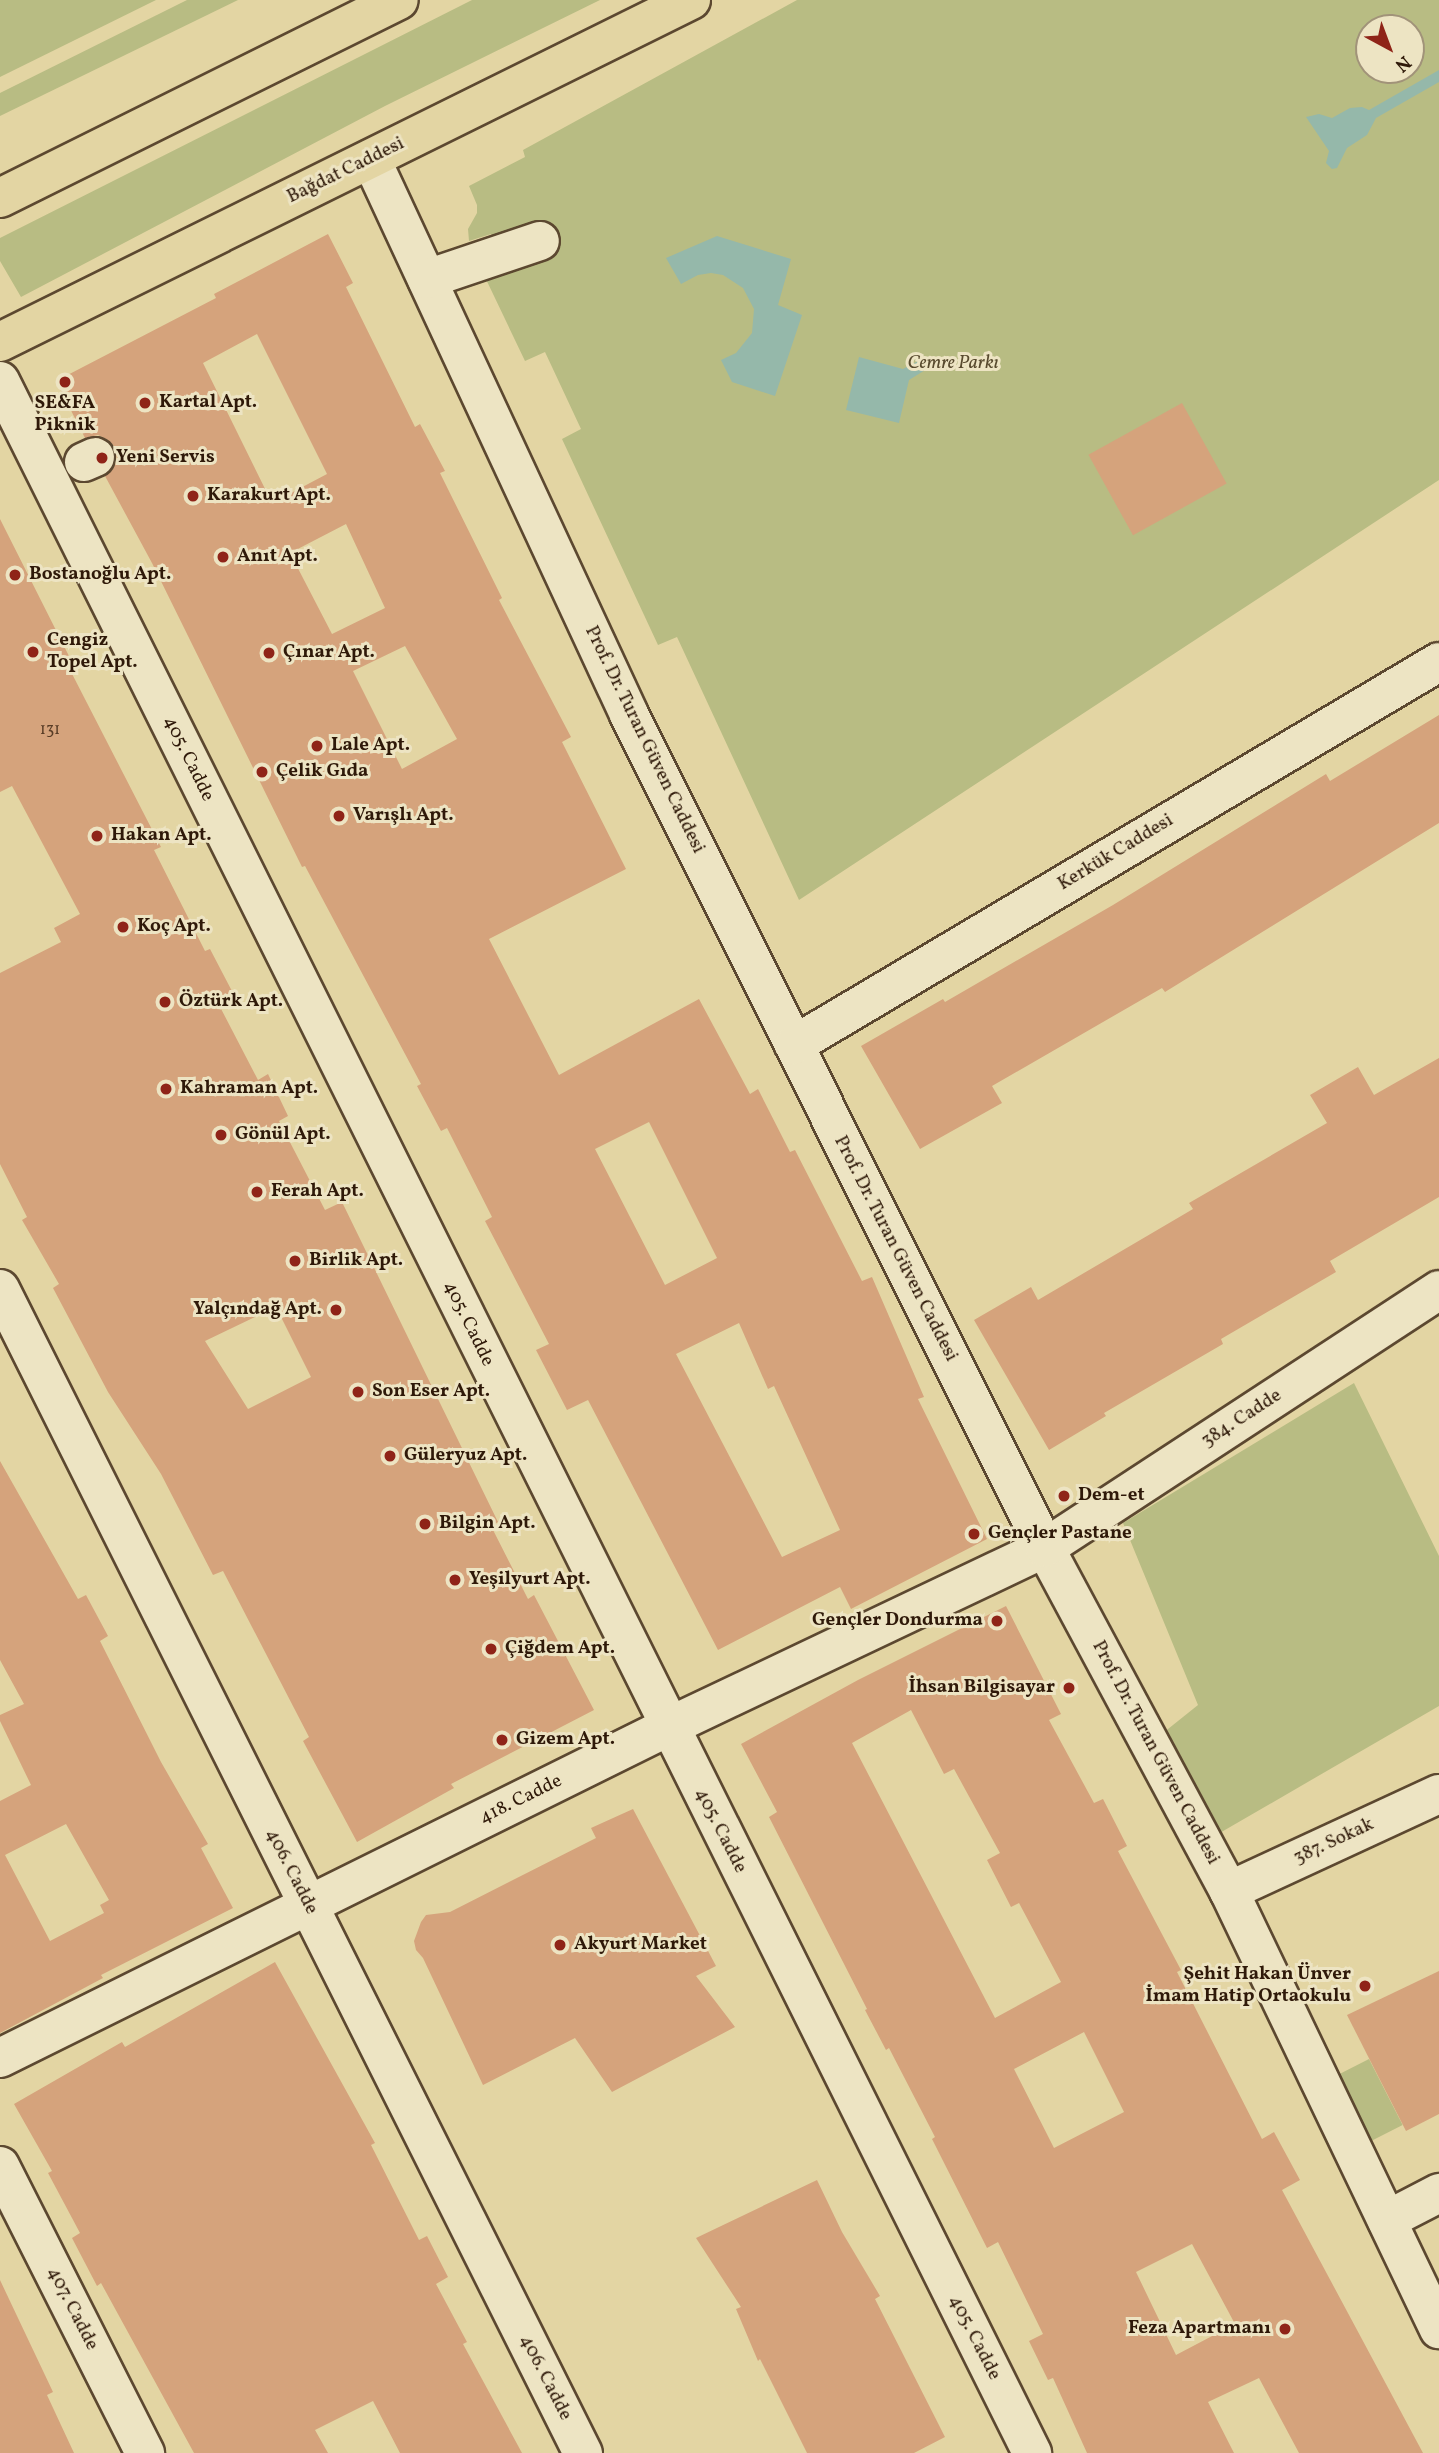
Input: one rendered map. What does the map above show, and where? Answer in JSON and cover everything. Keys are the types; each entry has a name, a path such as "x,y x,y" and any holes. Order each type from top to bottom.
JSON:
{"main road":[{"path":"0,198 398,0"},
{"name":"Bağdat Caddesi","path":"0,342 691,0"}],"street":[{"name":"Prof. Dr. Turan Güven Caddesi","path":"371,159 629,714 1045,1548 1229,1891 1439,2329"},
{"path":"427,279 540,241"},
{"name":"405. Cadde","path":"0,381 668,1727 1032,2453"},
{"name":"Kerkük Caddesi","path":"794,1045 1439,662"},
{"name":"406. Cadde","path":"0,1289 583,2453"},
{"name":"384. Cadde","path":"1045,1548 1439,1290"},
{"name":"418. Cadde","path":"0,2057 668,1727 1045,1548"},
{"name":"387. Sokak","path":"1229,1891 1439,1794"},
{"name":"407. Cadde","path":"0,2166 145,2453"},
{"path":"1387,2220 1439,2193"}],"green space":[{"path":"0,0 156,0 0,77"},
{"path":"187,0 238,0 0,116 0,93"},
{"path":"472,0 600,0 385,106 21,297 0,261 0,238"},
{"name":"Cemre Parkı","path":"797,0 1439,0 1439,480 799,900 677,637 658,645 562,439 581,429 545,352 525,361 483,273 505,266 491,234 469,241 468,229 477,213 477,205 469,186 525,157 523,150"},
{"path":"1354,1383 1439,1556 1439,1706 1218,1834 1163,1733 1198,1705 1123,1523"},
{"path":"1369,2059 1403,2125 1370,2142 1336,2076"}],"shaded area":[{"path":"1439,70 1439,82 1376,118 1367,135 1347,148 1337,168 1332,169 1326,163 1329,151 1306,117 1319,114 1332,118 1350,108 1362,107 1369,110 1414,84 1425,84 1425,78"},
{"path":"717,236 791,259 778,305 802,315 775,396 732,382 721,360 736,353 752,333 754,309 743,288 723,275 711,273 698,275 681,284 666,258"},
{"path":"859,357 903,369 924,358 930,367 909,380 899,423 846,410"}],"building":[{"path":"328,234 353,283 346,287 415,427 420,424 445,471 440,473 502,598 499,600 571,737 562,742 626,869 489,939 559,1075 699,999 750,1094 758,1089 790,1152 795,1150 862,1281 872,1277 924,1397 918,1399 987,1539 851,1609 840,1587 718,1650 588,1400 567,1410 536,1350 549,1344 485,1221 492,1217 447,1128 441,1131 417,1086 421,1084 305,866 302,867 152,563 105,476 113,469 117,460 115,447 98,435 85,438 56,381 216,298 214,294","holes":["257,334 327,474 272,503 203,363","346,524 385,608 332,634 290,553","405,646 457,739 402,769 353,671","649,1122 717,1258 665,1285 595,1149","739,1323 768,1389 774,1386 840,1530 782,1557 676,1354"]},
{"path":"1182,403 1227,483 1133,535 1088,455"},
{"path":"0,519 73,664 68,666 161,847 154,850 205,951 210,949 234,995 218,1003 258,1080 268,1074 288,1116 279,1121 325,1210 342,1202 498,1522 491,1526 528,1599 534,1595 594,1710 451,1784 454,1788 357,1842 303,1741 309,1737 223,1571 213,1575 161,1474 108,1392 53,1288 59,1284 22,1220 27,1217 0,1164 0,973 61,942 54,928 80,914 12,786 0,792","holes":["276,1307 311,1377 248,1409 205,1341"]},
{"path":"1439,715 1439,823 1165,992 1162,988 992,1086 1002,1103 920,1149 861,1046 943,999 945,1002 1113,905 1326,774 1330,781"},
{"path":"1439,1058 1439,1197 1330,1261 1336,1272 1221,1339 1223,1344 1104,1413 1106,1416 1049,1450 974,1320 1031,1287 1038,1300 1193,1209 1189,1203 1327,1123 1310,1095 1358,1067 1374,1095"},
{"path":"0,1461 78,1599 86,1595 108,1636 100,1641 161,1762 208,1844 201,1848 233,1908 101,1975 103,1978 0,2033 0,1801 31,1785 0,1721 0,1715 24,1704 0,1660","holes":["66,1824 109,1900 100,1905 104,1913 50,1941 5,1855"]},
{"path":"1006,1606 1061,1714 1049,1720 1094,1803 1103,1799 1127,1846 1118,1851 1181,1970 1177,1972 1262,2139 1274,2132 1300,2180 1282,2190 1423,2453 1299,2453 1259,2378 1208,2402 1234,2453 1087,2453 1053,2378 1048,2380 1029,2341 1043,2334 998,2242 987,2248 932,2139 935,2137 889,2048 886,2050 865,2010 867,2009 769,1817 777,1812 741,1744 858,1680","holes":["911,1710 944,1774 954,1769 1000,1853 987,1860 1011,1907 1019,1903 1061,1982 995,2018 852,1743","1084,2032 1124,2112 1054,2148 1014,2069","1192,2244 1235,2324 1176,2355 1136,2272"]},
{"name":"Akyurt Market","path":"633,1809 716,1966 696,1976 735,2027 612,2092 575,2038 483,2085 423,1958 416,1950 414,1941 421,1922 426,1915 450,1912 596,1838 591,1828"},
{"path":"275,1962 375,2143 371,2145 419,2240 427,2236 448,2277 436,2284 467,2342 463,2344 522,2453 400,2453 373,2401 315,2430 328,2453 194,2453 101,2283 97,2286 72,2238 80,2233 48,2173 52,2171 14,2104 122,2042 125,2047"},
{"path":"1439,1971 1439,2114 1406,2131 1347,2015"},
{"path":"817,2180 842,2232 880,2296 875,2299 945,2437 914,2453 807,2453 760,2359 758,2361 736,2309 741,2307 696,2238"},
{"path":"0,2280 53,2392 47,2395 74,2453 0,2453"}],"place":[{"name":"SE&FA Piknik","path":"65,382"},
{"name":"Kartal Apt.","path":"145,403"},
{"name":"Yeni Servis","path":"102,458"},
{"name":"Karakurt Apt.","path":"193,496"},
{"name":"Anıt Apt.","path":"223,557"},
{"name":"Bostanoğlu Apt.","path":"15,575"},
{"name":"Cengiz Topel Apt.","path":"33,652"},
{"name":"Çınar Apt.","path":"269,653"},
{"name":"Lale Apt.","path":"317,746"},
{"name":"Çelik Gıda","path":"262,772"},
{"name":"Varışlı Apt.","path":"339,816"},
{"name":"Hakan Apt.","path":"97,836"},
{"name":"Koç Apt.","path":"123,927"},
{"name":"Öztürk Apt.","path":"165,1002"},
{"name":"Kahraman Apt.","path":"166,1089"},
{"name":"Gönül Apt.","path":"221,1135"},
{"name":"Ferah Apt.","path":"257,1192"},
{"name":"Birlik Apt.","path":"295,1261"},
{"name":"Yalçındağ Apt.","path":"336,1310"},
{"name":"Son Eser Apt.","path":"358,1392"},
{"name":"Güleryuz Apt.","path":"390,1456"},
{"name":"Dem-et","path":"1064,1496"},
{"name":"Bilgin Apt.","path":"425,1524"},
{"name":"Gençler Pastane","path":"974,1534"},
{"name":"Yeşilyurt Apt.","path":"455,1580"},
{"name":"Gençler Dondurma","path":"997,1621"},
{"name":"Çiğdem Apt.","path":"491,1649"},
{"name":"İhsan Bilgisayar","path":"1069,1688"},
{"name":"Gizem Apt.","path":"502,1740"},
{"name":"Akyurt Market","path":"560,1945"},
{"name":"Şehit Hakan Ünver İmam Hatip Ortaokulu","path":"1365,1986"},
{"name":"Feza Apartmanı","path":"1285,2329"}]}
